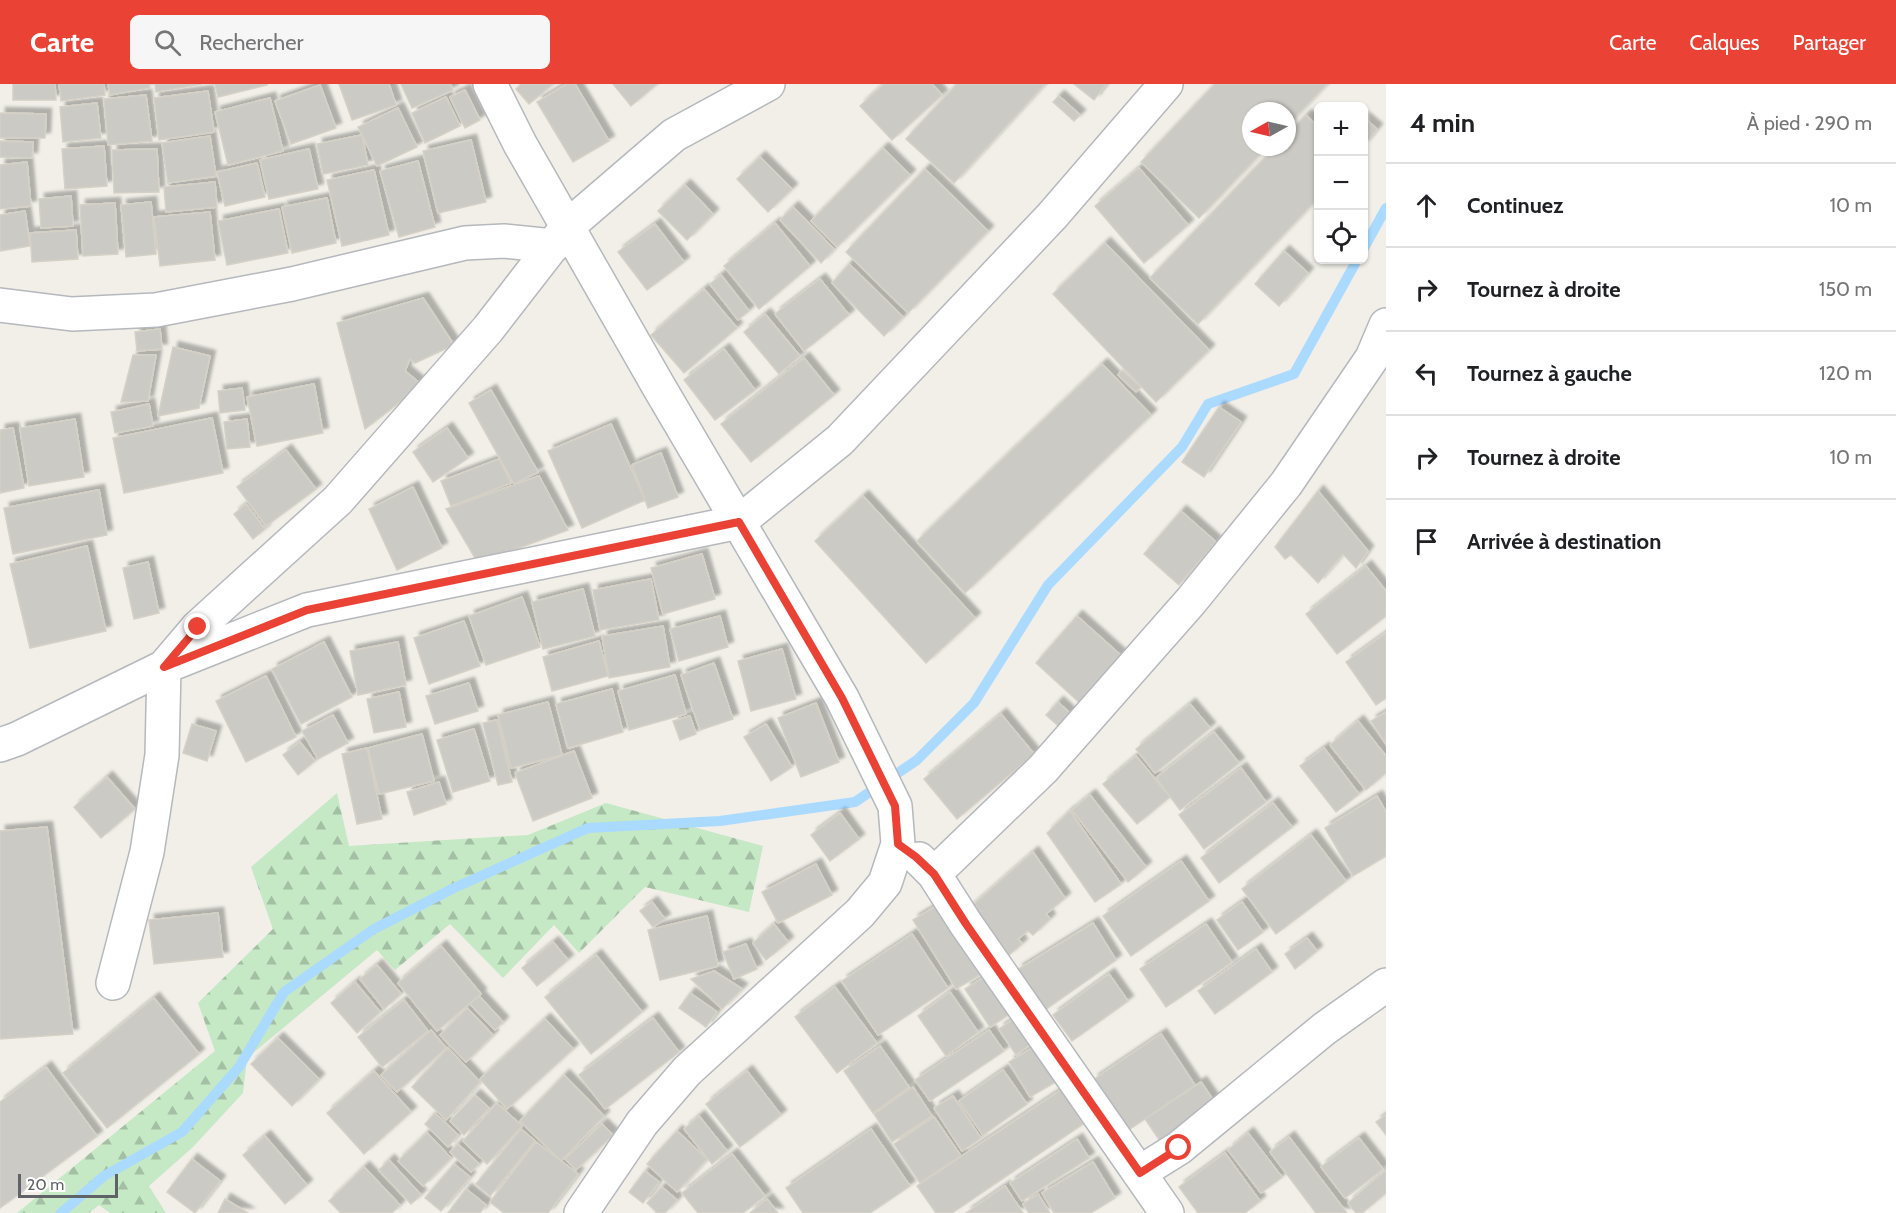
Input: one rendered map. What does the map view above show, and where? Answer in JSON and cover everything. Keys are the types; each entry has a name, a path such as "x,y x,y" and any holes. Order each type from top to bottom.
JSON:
{"street":[{"path":"490,84 520,144 560,236 739,522 831,679 895,806 898,844 885,883 860,913 687,1071 642,1123 581,1213"},
{"path":"113,983 147,852 162,755 164,667 198,627 338,500 488,329 560,236 674,135 717,84"},
{"path":"674,135 768,84"},
{"path":"0,745 16,740 164,667 307,610 739,522 840,440 1052,216 1166,84"},
{"path":"0,305 72,314 156,310 292,284 465,243 560,236"},
{"path":"934,874 1043,769 1191,602 1379,364 1386,325"},
{"path":"898,844 934,874 966,924 1167,1213"},
{"path":"1140,1173 1179,1148 1324,1029 1386,985"}],"green space":[{"path":"337,793 349,846 528,835 606,803 763,846 749,912 645,887 579,953 554,925 503,978 450,924 395,970 377,950 247,1058 243,1093 193,1147 149,1186 166,1213 110,1213 99,1205 89,1213 17,1213 215,1051 198,1003 273,929 251,867"}],"building":[{"path":"13,84 55,84 56,100 13,100"},
{"path":"59,84 104,84 105,95 61,101"},
{"path":"108,84 149,84 150,88 110,95"},
{"path":"155,84 202,84 156,92"},
{"path":"215,84 267,84 267,85 218,97"},
{"path":"339,84 389,84 396,105 352,120"},
{"path":"401,84 450,84 453,90 412,108"},
{"path":"521,84 553,84 529,104 516,89"},
{"path":"567,84 575,84 609,141 573,162 537,102"},
{"path":"613,84 657,84 631,106"},
{"path":"884,84 932,84 942,95 892,140 860,106"},
{"path":"957,84 1045,84 954,183 906,139"},
{"path":"1074,84 1106,84 1094,100"},
{"path":"1215,84 1327,84 1296,117 1296,102 1242,102 1242,156 1258,156 1199,218 1141,162"},
{"path":"320,85 336,128 291,144 275,101"},
{"path":"465,90 480,120 465,128 450,97"},
{"path":"208,91 214,132 159,140 154,98"},
{"path":"146,95 152,141 108,145 104,99"},
{"path":"1059,96 1080,115 1074,121 1053,102"},
{"path":"446,97 460,126 425,143 412,113"},
{"path":"270,98 283,151 228,165 215,112"},
{"path":"97,103 101,138 63,142 60,107"},
{"path":"398,108 417,147 377,166 358,127"},
{"path":"0,113 46,114 45,138 0,138"},
{"path":"1306,115 1314,123 1314,202 1198,324 1150,278 1266,156 1296,156 1296,126"},
{"path":"1368,121 1377,129 1368,140"},
{"path":"362,135 368,165 323,174 317,144"},
{"path":"210,136 216,176 168,183 162,143"},
{"path":"471,140 486,202 438,213 423,151"},
{"path":"0,141 33,142 32,158 0,157"},
{"path":"104,146 107,186 65,189 62,149"},
{"path":"883,148 910,175 837,247 811,221"},
{"path":"157,149 159,192 114,193 112,150"},
{"path":"309,149 318,189 269,199 260,160"},
{"path":"760,157 792,189 768,212 737,179"},
{"path":"418,161 435,227 399,237 380,171"},
{"path":"27,162 31,206 0,209 0,165"},
{"path":"257,163 265,197 225,206 217,172"},
{"path":"1139,168 1188,225 1144,263 1095,206"},
{"path":"925,169 988,231 908,313 846,252"},
{"path":"374,170 389,235 342,246 327,180"},
{"path":"215,182 217,207 166,212 164,187"},
{"path":"685,185 713,214 687,240 658,211"},
{"path":"71,196 73,226 41,228 39,199"},
{"path":"327,198 336,243 292,253 282,207"},
{"path":"151,202 156,254 126,257 121,205"},
{"path":"115,203 118,254 83,256 80,205"},
{"path":"793,207 834,249 821,263 780,220"},
{"path":"279,209 288,253 227,265 218,221"},
{"path":"25,211 30,246 0,251 0,215"},
{"path":"210,212 215,260 160,266 154,217"},
{"path":"775,223 810,266 759,309 724,266"},
{"path":"655,224 684,262 647,290 618,252"},
{"path":"76,230 78,259 32,262 30,233"},
{"path":"1105,243 1209,350 1156,402 1053,294"},
{"path":"1284,251 1308,273 1279,306 1255,284"},
{"path":"849,264 903,317 884,336 832,283"},
{"path":"721,275 749,311 738,320 710,284"},
{"path":"820,279 849,315 804,351 775,314"},
{"path":"704,289 737,328 684,373 651,335"},
{"path":"423,298 454,345 415,363 410,359 405,371 422,385 365,429 337,323"},
{"path":"765,314 800,356 779,374 744,332"},
{"path":"160,329 162,349 137,351 135,332"},
{"path":"173,347 210,356 199,408 158,416"},
{"path":"724,349 755,390 715,420 684,380"},
{"path":"133,355 156,355 148,401 121,402"},
{"path":"804,358 834,395 751,462 721,424"},
{"path":"1102,364 1151,415 965,593 917,541"},
{"path":"1122,370 1141,387 1136,392 1118,375"},
{"path":"314,384 323,433 257,446 247,397"},
{"path":"242,388 245,410 220,413 218,391"},
{"path":"491,390 538,472 514,484 469,403"},
{"path":"149,404 153,426 115,433 111,412"},
{"path":"1219,407 1241,422 1204,477 1182,462"},
{"path":"212,418 223,473 124,493 113,438"},
{"path":"75,419 84,477 29,486 20,428"},
{"path":"247,419 250,447 227,449 224,422"},
{"path":"611,424 645,500 582,528 548,451"},
{"path":"13,428 24,488 0,493 0,430"},
{"path":"447,428 468,458 433,482 413,452"},
{"path":"286,450 316,489 266,526 237,487"},
{"path":"661,453 678,497 648,508 632,465"},
{"path":"499,459 511,483 451,506 441,481"},
{"path":"539,476 568,530 478,563 446,509"},
{"path":"413,487 442,548 397,570 369,509"},
{"path":"99,490 107,535 13,554 4,508"},
{"path":"1318,491 1368,551 1356,568 1343,554 1318,583 1291,555 1285,559 1275,547"},
{"path":"863,496 975,618 926,663 815,541"},
{"path":"246,504 265,529 253,539 234,514"},
{"path":"1181,511 1216,542 1179,585 1144,554"},
{"path":"87,546 106,631 30,648 10,564"},
{"path":"702,554 715,599 663,614 651,568"},
{"path":"148,562 159,613 134,619 123,568"},
{"path":"1366,566 1386,591 1386,616 1337,654 1306,614"},
{"path":"651,579 659,620 600,630 593,590"},
{"path":"583,589 595,636 543,649 532,602"},
{"path":"522,597 540,647 486,665 469,616"},
{"path":"720,616 728,647 679,661 670,629"},
{"path":"1077,616 1125,659 1083,706 1036,663"},
{"path":"464,621 480,666 429,684 414,638"},
{"path":"663,626 670,667 609,678 602,636"},
{"path":"1386,633 1386,698 1376,705 1346,662"},
{"path":"599,641 608,676 552,691 543,657"},
{"path":"324,642 352,697 301,724 272,669"},
{"path":"398,642 406,685 358,695 350,651"},
{"path":"782,649 796,699 751,711 738,661"},
{"path":"714,663 733,719 700,730 681,675"},
{"path":"675,675 686,714 629,730 618,691"},
{"path":"266,676 296,737 246,762 216,701"},
{"path":"469,683 478,711 435,724 426,696"},
{"path":"612,689 623,732 568,748 556,704"},
{"path":"399,692 406,727 374,733 367,699"},
{"path":"548,702 562,755 511,768 498,715"},
{"path":"1058,702 1076,719 1064,731 1046,715"},
{"path":"816,703 839,762 801,777 778,718"},
{"path":"1190,704 1210,728 1155,773 1136,749"},
{"path":"1386,712 1386,744 1371,721"},
{"path":"1001,714 1034,754 957,819 924,779"},
{"path":"333,715 348,743 318,759 302,731"},
{"path":"690,716 696,734 680,740 673,721"},
{"path":"497,720 512,782 498,785 483,723"},
{"path":"1358,721 1386,756 1386,773 1366,790 1330,745"},
{"path":"192,724 216,731 207,761 183,753"},
{"path":"766,724 792,767 771,781 744,737"},
{"path":"474,729 490,781 453,792 437,740"},
{"path":"1214,732 1239,763 1180,810 1156,778"},
{"path":"422,734 434,781 379,794 368,748"},
{"path":"300,742 315,761 298,775 283,755"},
{"path":"367,748 382,819 357,824 342,754"},
{"path":"1324,748 1359,794 1336,812 1300,766"},
{"path":"574,751 592,798 533,821 515,773"},
{"path":"1136,756 1170,797 1137,824 1103,784"},
{"path":"1241,768 1266,802 1204,849 1179,815"},
{"path":"107,777 135,809 101,838 74,807"},
{"path":"439,782 446,804 414,815 407,792"},
{"path":"1090,795 1146,867 1128,882 1072,810"},
{"path":"1377,796 1386,812 1386,856 1353,876 1325,828"},
{"path":"1273,803 1292,827 1219,883 1201,858"},
{"path":"1070,811 1121,884 1095,902 1047,833"},
{"path":"840,813 859,839 830,861 811,835"},
{"path":"47,827 73,1034 0,1039 0,831"},
{"path":"1311,835 1346,881 1276,934 1242,889"},
{"path":"1033,852 1065,898 1046,914 1050,919 1033,935 1028,931 1018,939 1022,944 1008,956 965,912"},
{"path":"1181,861 1209,901 1131,956 1103,916"},
{"path":"816,864 832,895 778,923 762,892"},
{"path":"946,900 988,970 956,989 913,920"},
{"path":"652,902 665,919 653,927 640,911"},
{"path":"1242,902 1263,932 1238,950 1217,920"},
{"path":"218,913 223,957 154,964 149,920"},
{"path":"707,916 718,966 660,980 648,930"},
{"path":"1093,923 1116,960 1042,1012 1017,970"},
{"path":"774,924 788,942 766,960 753,943"},
{"path":"1206,924 1232,962 1166,1007 1140,969"},
{"path":"912,934 948,988 878,1035 842,981"},
{"path":"1307,938 1317,951 1295,969 1285,954"},
{"path":"553,942 568,960 537,986 522,968"},
{"path":"746,944 757,969 734,979 723,952"},
{"path":"441,946 481,994 437,1031 398,983"},
{"path":"1256,949 1272,972 1215,1014 1198,991"},
{"path":"596,955 642,1012 591,1054 545,997"},
{"path":"377,965 401,994 384,1009 360,979"},
{"path":"714,971 742,989 722,1009 691,979"},
{"path":"991,973 1016,1010 990,1027 965,989"},
{"path":"1109,974 1128,1001 1072,1041 1053,1015"},
{"path":"355,982 380,1012 357,1033 331,1003"},
{"path":"835,987 877,1043 837,1073 795,1017"},
{"path":"950,992 978,1032 946,1056 918,1016"},
{"path":"690,993 717,1012 706,1027 679,1008"},
{"path":"479,996 503,1022 495,1030 470,1004"},
{"path":"154,998 199,1054 107,1128 63,1073"},
{"path":"404,1000 428,1031 382,1067 358,1037"},
{"path":"467,1008 493,1035 466,1062 440,1035"},
{"path":"1018,1016 1035,1041 1016,1055 999,1029"},
{"path":"653,1018 679,1052 605,1109 579,1075"},
{"path":"545,1019 573,1049 507,1109 480,1079"},
{"path":"431,1030 446,1048 397,1092 381,1075"},
{"path":"989,1030 1004,1051 930,1101 915,1080"},
{"path":"1161,1034 1195,1085 1127,1131 1093,1080"},
{"path":"278,1038 319,1079 292,1106 251,1064"},
{"path":"1037,1045 1059,1080 1030,1097 1009,1062"},
{"path":"880,1046 909,1087 873,1113 844,1071"},
{"path":"448,1048 480,1082 446,1120 412,1087"},
{"path":"46,1067 97,1136 0,1208 0,1102"},
{"path":"1003,1070 1027,1104 983,1135 959,1101"},
{"path":"374,1071 411,1112 364,1154 327,1113"},
{"path":"747,1071 781,1115 740,1147 706,1104"},
{"path":"564,1075 604,1116 561,1161 520,1121"},
{"path":"1201,1082 1220,1110 1164,1147 1145,1119"},
{"path":"913,1087 932,1116 892,1142 874,1114"},
{"path":"1061,1090 1083,1124 952,1213 936,1213 917,1186"},
{"path":"475,1095 489,1108 464,1135 450,1121"},
{"path":"953,1096 981,1138 962,1151 934,1108"},
{"path":"497,1103 522,1126 487,1164 463,1141"},
{"path":"435,1113 458,1135 448,1147 425,1124"},
{"path":"1386,1115 1386,1135 1376,1122"},
{"path":"699,1116 727,1151 712,1164 684,1129"},
{"path":"934,1117 961,1156 920,1183 894,1144"},
{"path":"602,1124 613,1135 576,1170 565,1159"},
{"path":"521,1129 535,1141 490,1196 476,1184"},
{"path":"871,1129 910,1186 870,1213 803,1213 786,1188"},
{"path":"677,1131 707,1159 677,1192 647,1164"},
{"path":"427,1133 451,1158 423,1186 398,1161"},
{"path":"1248,1133 1282,1177 1261,1193 1228,1150"},
{"path":"265,1136 307,1185 285,1204 243,1155"},
{"path":"1289,1137 1347,1213 1316,1213 1270,1152"},
{"path":"1359,1138 1383,1169 1345,1198 1321,1167"},
{"path":"1077,1139 1089,1158 1022,1201 1010,1183"},
{"path":"536,1142 578,1174 548,1213 504,1213 490,1202"},
{"path":"458,1144 479,1164 471,1172 450,1152"},
{"path":"1225,1153 1260,1201 1245,1213 1198,1213 1179,1187"},
{"path":"732,1154 765,1196 743,1213 698,1213 682,1193"},
{"path":"192,1159 220,1181 195,1213 167,1192"},
{"path":"389,1160 421,1195 411,1204 379,1170"},
{"path":"1093,1162 1115,1198 1091,1213 1054,1213 1042,1193"},
{"path":"454,1164 470,1177 441,1211 425,1198"},
{"path":"364,1167 400,1205 392,1213 341,1213 329,1201"},
{"path":"1386,1170 1386,1193 1362,1213 1356,1213 1348,1203"},
{"path":"645,1171 659,1182 643,1203 629,1192"},
{"path":"1005,1186 1023,1213 966,1213"},
{"path":"662,1187 677,1200 665,1213 657,1213 647,1203"},
{"path":"466,1189 486,1205 480,1213 448,1213"},
{"path":"1038,1194 1050,1213 1029,1213 1023,1204"},
{"path":"225,1199 248,1213 218,1213"},
{"path":"767,1199 778,1213 750,1213"}],"waterway":[{"path":"1368,241 1386,208"},
{"path":"61,1213 104,1176 182,1132 239,1067 284,992 374,929 454,888 588,828 720,821 855,802 917,760 974,703 1048,585 1182,447 1208,404 1294,374 1355,264"}],"route":[{"path":"198,627 164,667 307,610 739,522 842,698 895,806 898,844 934,874 966,924 1140,1173 1179,1148"}]}
